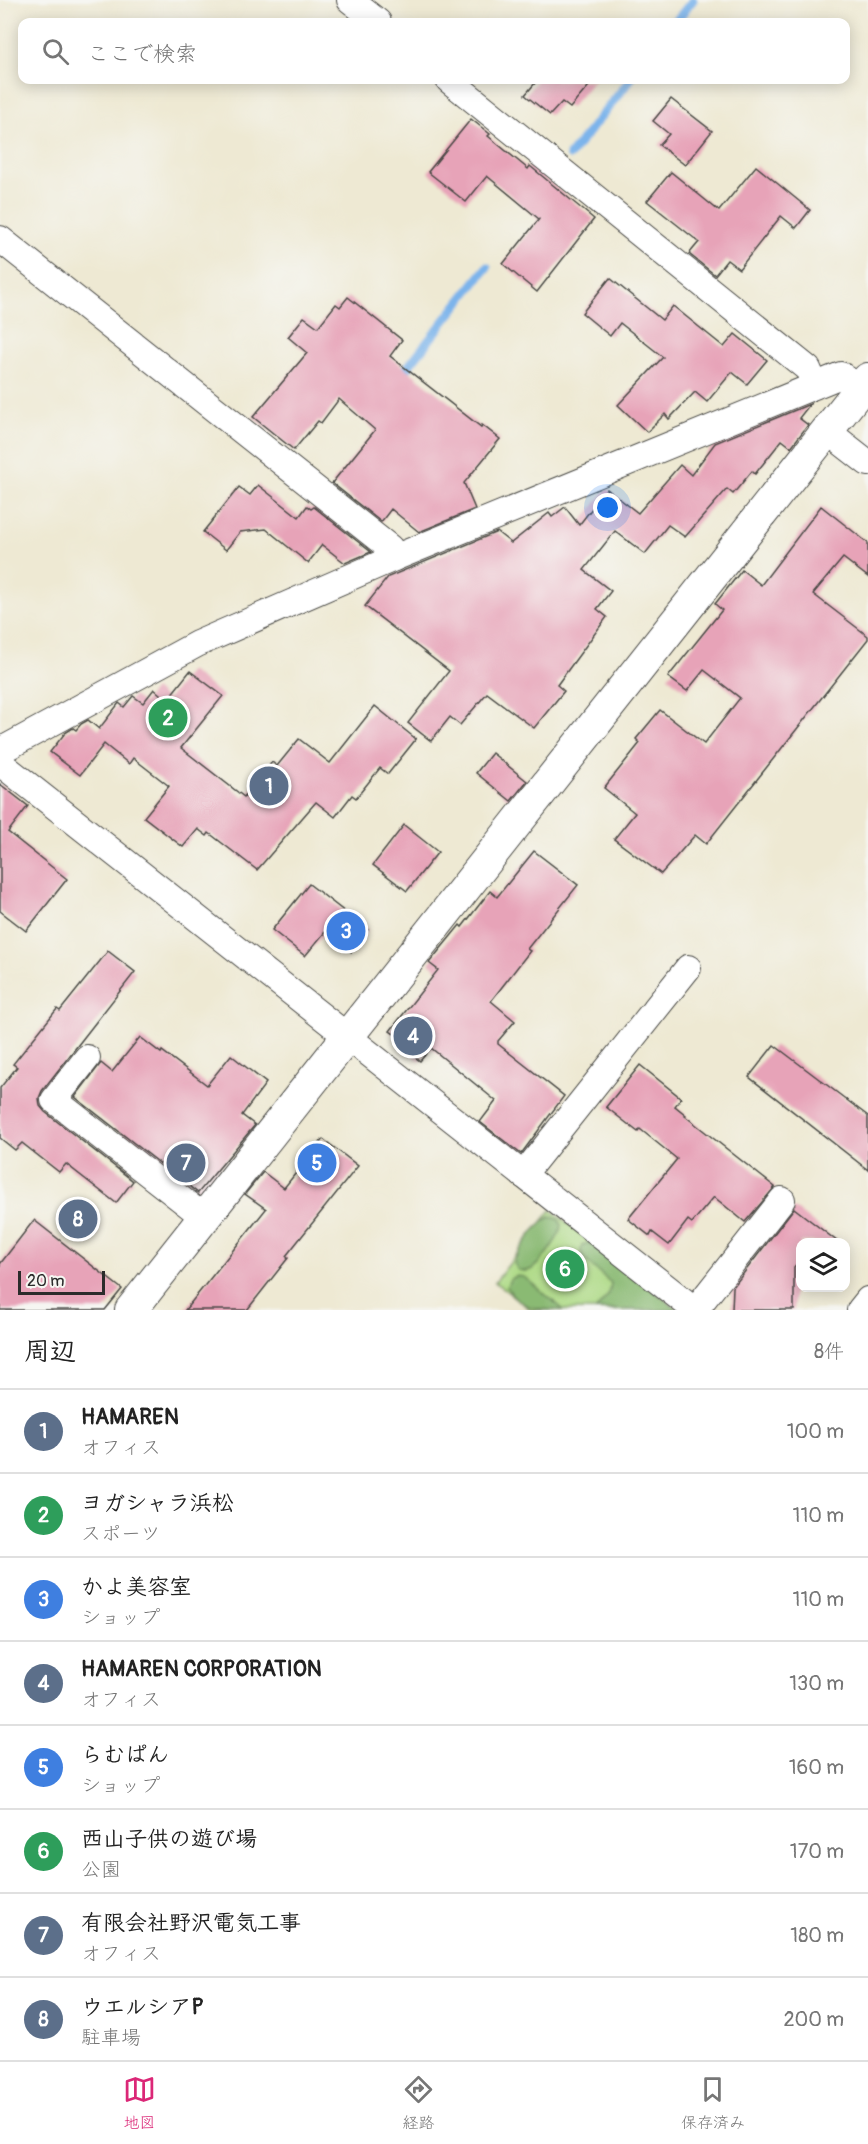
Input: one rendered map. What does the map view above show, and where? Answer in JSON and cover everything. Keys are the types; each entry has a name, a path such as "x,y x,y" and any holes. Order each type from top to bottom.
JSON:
{"street":[{"path":"350,0 373,18"},
{"path":"454,84 808,369 815,385"},
{"path":"0,239 390,548 394,558"},
{"path":"0,751 197,644 394,558 841,375 864,384 132,1310"},
{"path":"827,431 868,463"},
{"path":"0,763 695,1310 782,1200"},
{"path":"523,1174 688,968"},
{"path":"87,1058 54,1100 204,1217"},
{"path":"860,1310 868,1300"}],"green space":[{"path":"551,1210 644,1283 622,1310 531,1310 495,1282"},
{"path":"550,1217 558,1219 562,1225 555,1242 532,1269 518,1270 514,1263 519,1251 534,1231"},
{"path":"588,1243 595,1245 678,1310 596,1310 609,1294 611,1283 584,1259 581,1252 582,1245"},
{"path":"516,1276 524,1277 564,1310 539,1309 518,1300 507,1287 510,1279"}],"building":[{"path":"534,84 591,84 570,108 562,102 550,115 525,95"},
{"path":"671,99 712,131 685,165 659,145 669,134 653,121"},
{"path":"471,119 528,169 530,166 594,219 537,292 503,264 539,219 487,176 466,202 428,172"},
{"path":"756,166 810,210 796,228 781,216 739,269 727,260 715,275 689,254 699,242 647,201 671,172 719,211"},
{"path":"610,278 662,320 673,306 724,347 735,334 767,360 747,384 732,372 707,402 695,392 669,419 665,414 647,432 618,405 663,357 620,323 610,336 582,313"},
{"path":"348,297 402,340 390,356 481,427 482,425 500,439 464,483 475,509 419,532 391,509 381,522 332,483 375,430 339,399 321,423 318,421 294,450 253,417 307,353 288,337 304,317 318,327 336,304 340,307"},
{"path":"810,404 799,418 808,425 791,447 782,440 755,474 752,471 733,494 727,489 685,537 668,525 645,554 615,531 584,570 611,591 597,609 607,617 557,685 564,691 534,728 487,693 460,725 450,717 431,741 408,723 449,671 365,606 388,577 497,532 511,543 549,513 552,517 565,507 579,525 607,489 638,513 680,465 691,475 715,443"},
{"path":"258,485 299,517 307,506 311,509 314,507 371,552 345,563 322,545 308,563 266,529 240,532 226,550 203,532 239,487 250,495"},
{"path":"821,506 868,543 868,577 843,558 813,594 868,636 868,639 706,844 695,835 661,874 614,839 635,813 604,788 640,743 636,739 660,710 704,744 740,698 704,670 687,691 668,677 722,610 715,604 742,570 761,585"},
{"path":"190,671 223,696 181,748 244,797 272,762 277,766 299,739 330,763 375,706 416,739 388,774 380,768 356,798 352,795 335,817 316,802 257,870 209,833 207,836 198,829 183,847 144,817 169,786 133,758 129,764 104,744 80,775 50,752 65,733 73,728 76,730 88,720 99,729 119,703 124,707 133,696 143,703 154,689 167,700"},
{"path":"492,753 527,781 511,801 476,773"},
{"path":"0,784 28,806 8,832 67,879 26,931 0,911"},
{"path":"404,825 438,852 407,891 373,865"},
{"path":"534,851 578,885 527,949 530,951 491,1001 515,1021 498,1044 564,1096 521,1154 480,1122 496,1101 431,1048 420,1061 400,1046 404,1041 390,1031 438,970 429,963 460,925 462,927 490,891 497,897"},
{"path":"309,884 368,930 351,952 325,932 305,956 272,930"},
{"path":"108,951 135,972 42,1091 39,1098 40,1106 45,1112 133,1181 116,1203 66,1164 59,1172 22,1143 15,1150 0,1138 0,1088 17,1067 13,1064 57,1009 60,1011"},
{"path":"140,1037 207,1085 231,1055 266,1083 242,1115 255,1125 198,1193 75,1097 101,1063 112,1072"},
{"path":"774,1045 868,1116 868,1170 749,1077"},
{"path":"640,1065 681,1098 675,1106 685,1116 775,1187 745,1222 714,1197 692,1223 688,1220 669,1245 652,1232 650,1236 628,1219 677,1159 640,1129 638,1132 606,1107"},
{"path":"323,1139 358,1166 286,1256 288,1258 247,1310 185,1310 266,1209 245,1194 263,1172 284,1188"},
{"path":"794,1208 833,1238 796,1238 794,1310 732,1310 733,1287"},
{"path":"34,1220 122,1289 105,1310 0,1310 0,1264"}],"waterway":[{"path":"678,18 693,0"},
{"path":"570,155 627,84"},
{"path":"403,373 487,267"}],"place":[{"name":"ヨガシャラ浜松","path":"168,718"},
{"name":"HAMAREN","path":"269,786"},
{"name":"かよ美容室","path":"346,931"},
{"name":"HAMAREN CORPORATION","path":"413,1036"},
{"name":"有限会社野沢電気工事","path":"186,1163"},
{"name":"らむぱん","path":"317,1163"},
{"name":"ウエルシアP","path":"78,1219"},
{"name":"西山子供の遊び場","path":"565,1269"}]}
